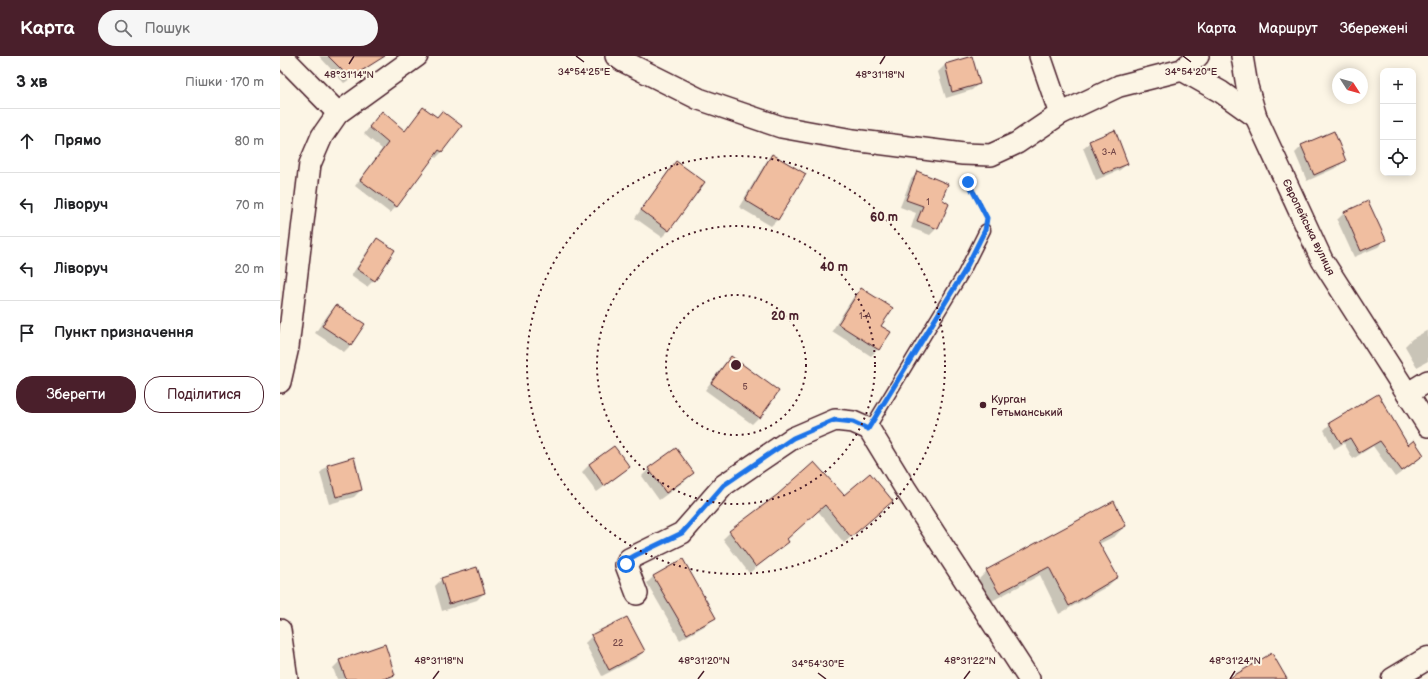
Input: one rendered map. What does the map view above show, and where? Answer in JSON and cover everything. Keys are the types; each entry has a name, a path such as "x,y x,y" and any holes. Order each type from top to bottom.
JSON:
{"main road":[{"path":"1402,677 1428,658"}],"street":[{"path":"282,56 338,113"},
{"path":"280,382 288,347 310,164 322,136 338,113 417,56"},
{"path":"616,56 622,61 699,99 781,127 853,140 963,154 991,155 1017,143 1060,114 1119,86 1182,70 1198,56"},
{"path":"1040,56 1060,114"},
{"name":"Європейська вулиця","path":"1242,56 1247,86 1256,117 1322,260 1428,426"},
{"path":"1182,70 1220,92 1256,117"},
{"path":"1407,394 1428,381"},
{"path":"637,594 626,564 629,559 682,533 724,485 793,438 835,420 853,422 868,429 1029,679"},
{"path":"280,630 287,679"}],"lane":[{"path":"868,429 964,272 985,230"}],"path":[{"path":"963,154 962,167 987,218 985,230"}],"building":[{"path":"328,56 385,56 350,78"},
{"path":"972,56 980,84 952,92 945,64"},
{"path":"423,107 437,117 442,111 462,126 442,152 439,150 397,207 360,180 388,143 369,127 382,111 405,131"},
{"path":"1115,130 1128,164 1103,174 1089,141"},
{"path":"1334,131 1346,161 1314,175 1301,145"},
{"path":"772,154 806,174 778,220 745,200"},
{"path":"676,161 705,182 669,231 641,210"},
{"path":"917,171 948,184 942,199 949,204 938,229 917,221 923,206 906,200"},
{"path":"1368,201 1386,240 1361,251 1344,212"},
{"path":"377,238 395,250 375,281 357,269"},
{"path":"861,288 893,308 881,326 891,332 879,350 838,324"},
{"path":"336,305 365,324 351,345 322,326"},
{"path":"731,356 779,391 760,418 711,383"},
{"path":"1378,394 1408,445 1414,440 1424,455 1402,471 1380,441 1359,453 1350,438 1341,443 1329,423"},
{"path":"614,446 630,467 604,486 589,464"},
{"path":"676,448 694,473 666,493 648,468"},
{"path":"354,457 362,490 336,497 327,465"},
{"path":"814,462 844,495 870,473 893,501 851,537 825,505 787,539 789,542 756,567 729,531 777,495"},
{"path":"1114,501 1126,526 1098,541 1118,577 1069,606 1049,567 999,593 986,570"},
{"path":"683,559 716,618 687,634 653,576"},
{"path":"477,567 485,593 449,604 441,578"},
{"path":"627,617 645,651 609,670 591,635"},
{"path":"385,644 395,675 383,679 346,679 339,660"},
{"path":"1272,653 1287,679 1228,679"}],"place":[{"name":"Курган Гетьманський","path":"983,405"}],"route":[{"path":"626,564 629,559 636,555 682,533 724,485 793,438 835,420 853,422 868,429 964,272 985,230 987,218 968,182"}]}
